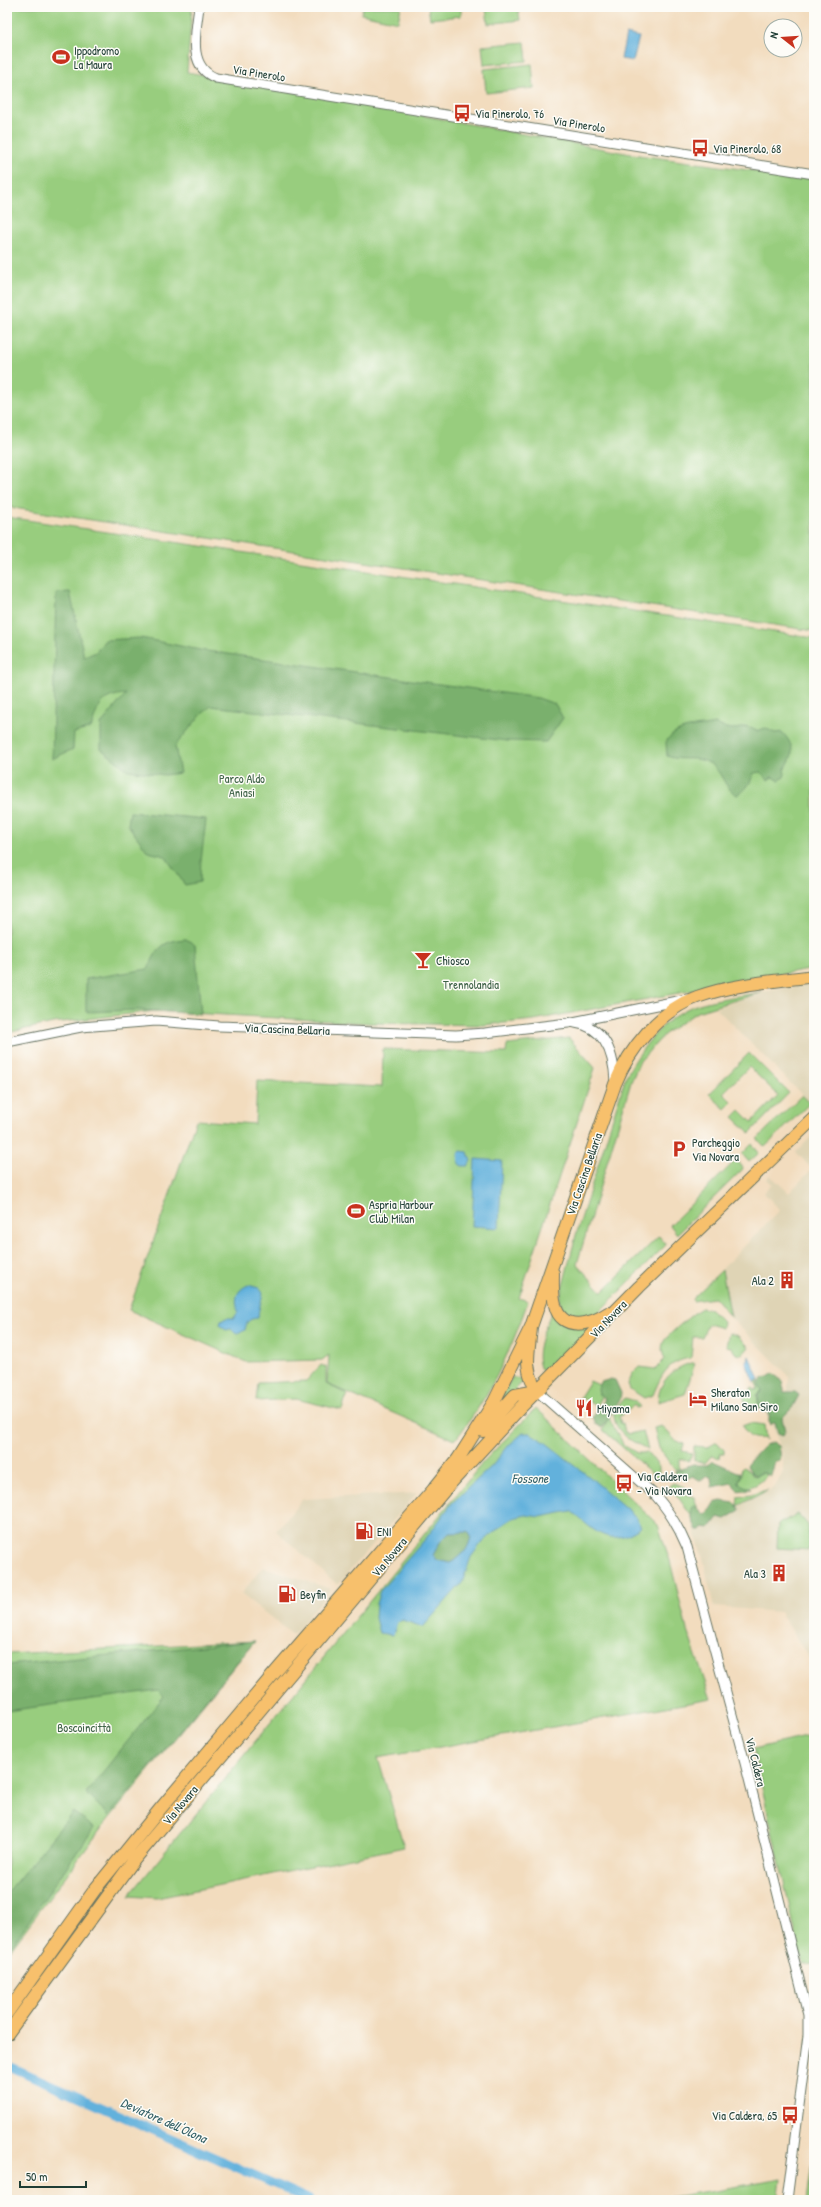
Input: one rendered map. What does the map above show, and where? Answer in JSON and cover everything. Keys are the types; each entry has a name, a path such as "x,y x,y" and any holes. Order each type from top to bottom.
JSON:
{"main road":[{"name":"Via Cascina Bellaria","path":"532,1327 615,1084 629,1056 641,1038 673,1010 696,997 732,988 814,976"},
{"name":"Via Novara","path":"7,2034 134,1860 449,1485 537,1391 639,1287 814,1118"},
{"path":"553,1264 554,1304 560,1316 570,1324 588,1324 601,1318 639,1287"},
{"path":"458,1459 515,1395 537,1391 529,1376 527,1368 532,1327"},
{"name":"Via Novara","path":"7,2013 96,1888 199,1762 458,1459 494,1402 532,1327"}],"street":[{"name":"Via Pinerolo","path":"199,7 195,49 201,67 216,78 814,174"},
{"name":"Via Cascina Bellaria","path":"7,1042 81,1027 156,1021 219,1026 456,1035 568,1023 696,997"},
{"name":"Via Cascina Bellaria","path":"568,1023 589,1027 604,1039 611,1053 615,1084"},
{"name":"Via Caldera","path":"537,1391 656,1496 679,1527 687,1547 745,1763 808,2014 808,2035 787,2200"}],"shaded area":[{"path":"814,983 814,1100 810,1103 716,1008 762,992"},
{"path":"814,1134 814,1666 780,1612 714,1607 704,1563 691,1518 727,1511 775,1487 783,1472 783,1455 773,1427 773,1420 787,1397 789,1376 732,1319 722,1269 780,1210 764,1193 772,1184 767,1179 770,1175 789,1193 812,1169 796,1152"},
{"path":"417,1493 338,1585 276,1531 303,1499"},
{"path":"263,1567 331,1589 293,1635 241,1594"}],"green space":[{"path":"7,7 192,7 187,72 631,154 814,179 814,631 7,507"},
{"path":"363,7 401,7 398,22 361,14"},
{"path":"428,7 461,7 461,16 430,19"},
{"path":"518,7 520,20 488,24 486,8"},
{"path":"525,42 527,61 484,65 482,46"},
{"path":"532,64 534,88 486,93 484,69"},
{"name":"Parco Aldo Aniasi","path":"7,517 814,638 814,968 534,1020 484,1025 366,1023 155,1011 53,1023 7,1033"},
{"path":"70,592 84,657 96,652 105,640 141,638 200,650 538,698 555,704 563,718 546,742 508,741 211,706 200,716 175,746 180,773 164,775 128,770 101,749 101,724 126,694 111,697 102,703 96,713 91,728 74,733 73,749 52,759 56,593"},
{"path":"715,724 730,729 746,726 757,731 765,728 775,733 782,732 789,741 792,750 792,755 784,769 784,777 779,780 772,777 768,780 760,772 754,773 748,786 737,795 732,792 714,766 709,763 698,759 672,758 667,756 666,742 676,733 688,728"},
{"path":"130,812 206,819 201,858 200,882 185,885 165,856 148,852 128,825"},
{"path":"186,939 195,945 201,1014 138,1010 86,1012 86,979 148,969 161,947 171,942"},
{"path":"762,992 697,1012 665,1034 640,1061 631,1082 577,1264 602,1292 659,1236 666,1245 597,1314 579,1320 565,1314 559,1300 576,1235 626,1076 632,1065 647,1043 676,1015 699,1004"},
{"name":"Aspria Harbour Club Milan","path":"569,1038 595,1068 519,1298 528,1301 521,1320 498,1374 479,1407 455,1440 327,1384 329,1355 322,1360 246,1362 129,1310 196,1120 255,1124 257,1081 382,1087 383,1049 506,1053 507,1045"},
{"path":"749,1053 789,1093 750,1133 733,1117 740,1110 752,1122 778,1095 749,1067 723,1093 732,1102 725,1109 709,1094"},
{"path":"802,1095 810,1103 765,1147 757,1139"},
{"path":"752,1144 759,1153 749,1162 742,1154"},
{"path":"736,1160 743,1169 677,1234 670,1225"},
{"path":"722,1270 731,1318 715,1298 693,1301 692,1299"},
{"path":"554,1305 556,1312 591,1326 592,1329 549,1370 541,1370 538,1354 539,1346"},
{"path":"702,1308 711,1310 723,1322 722,1328 708,1324 702,1337 693,1337 691,1358 676,1362 666,1370 653,1395 644,1398 630,1389 628,1384 632,1374 639,1367 655,1369 665,1359 662,1350 664,1341 682,1323"},
{"path":"729,1333 738,1336 749,1347 742,1355 736,1354 731,1347 726,1346"},
{"path":"695,1363 685,1394 658,1402 661,1388 668,1377 678,1368"},
{"path":"321,1365 326,1367 326,1384 347,1394 342,1410 296,1399 256,1401 258,1383 306,1381"},
{"path":"774,1373 782,1382 785,1392 795,1392 799,1395 792,1408 782,1418 785,1431 783,1435 778,1433 775,1422 770,1425 769,1413 759,1408 758,1395 762,1390 759,1385 762,1378 768,1377"},
{"path":"512,1377 524,1381 505,1399 502,1395"},
{"path":"611,1379 615,1380 621,1393 620,1400 602,1428 596,1424 593,1417 605,1399 599,1395 598,1388 601,1382"},
{"path":"760,1380 758,1384 762,1390 757,1395 759,1408 745,1406 744,1395 751,1392 751,1389 753,1388 754,1390 758,1389 756,1382"},
{"path":"590,1381 606,1388 596,1406 580,1397"},
{"path":"625,1398 635,1401 640,1407 636,1408 635,1405 623,1412 623,1415 619,1416 621,1424 623,1423 625,1432 629,1434 643,1431 648,1449 629,1439 619,1430 616,1424 614,1411"},
{"path":"536,1408 658,1525 670,1561 687,1630 711,1699 378,1758 404,1847 157,1898 129,1896 484,1461"},
{"path":"609,1417 623,1445 637,1453 648,1453 659,1467 659,1476 656,1477 603,1430"},
{"path":"750,1423 764,1425 766,1440 749,1436 742,1426"},
{"path":"662,1426 675,1440 684,1444 682,1451 692,1453 689,1461 679,1459 679,1469 674,1469 659,1448 654,1428"},
{"path":"717,1442 724,1450 724,1454 720,1454 719,1458 712,1455 705,1463 694,1460 694,1446 708,1447"},
{"path":"773,1442 779,1446 781,1457 778,1462 775,1461 771,1476 762,1472 757,1475 753,1474 747,1466 748,1463 765,1445"},
{"path":"713,1461 740,1473 741,1475 738,1483 751,1489 738,1491 732,1483 712,1487 711,1477 707,1476 701,1481 693,1476 686,1479 674,1476 675,1471 693,1465 707,1465"},
{"path":"743,1467 751,1472 752,1475 756,1476 763,1472 767,1475 754,1486 742,1486 738,1483 742,1475 741,1469"},
{"path":"673,1483 685,1487 685,1494 694,1497 700,1516 692,1517 678,1497 668,1487"},
{"path":"768,1489 737,1506 738,1497 751,1495"},
{"path":"721,1501 735,1503 740,1510 725,1519 718,1517 710,1528 703,1527 701,1530 697,1530 692,1519 691,1508 693,1506 698,1508 704,1514 708,1513 714,1503"},
{"path":"798,1514 808,1525 810,1550 777,1548 778,1524"},
{"path":"468,1532 471,1536 467,1549 458,1558 450,1563 436,1560 433,1555 440,1542 449,1533"},
{"name":"Boscoincittà","path":"255,1641 104,1825 7,1954 7,1654"},
{"path":"255,1641 109,1816 86,1793 164,1696 158,1690 7,1711 7,1665"},
{"path":"814,1735 814,1964 803,1965 753,1749"},
{"path":"73,1812 94,1828 7,1952 7,1893"},
{"path":"814,2146 814,2200 807,2200"},
{"path":"781,2179 778,2200 653,2200 770,2181"}],"water":[{"path":"626,34 639,37 633,61 621,59"},
{"path":"461,1151 468,1152 471,1161 468,1166 462,1166 459,1164 458,1154"},
{"path":"475,1159 502,1161 499,1228 472,1226"},
{"path":"248,1285 259,1288 263,1293 258,1318 248,1321 245,1330 238,1334 231,1329 226,1330 220,1325 221,1321 226,1318 234,1318 238,1312 236,1299 238,1293"},
{"path":"749,1356 759,1379 754,1382 746,1363"},
{"name":"Fossone","path":"523,1433 530,1433 545,1442 591,1478 635,1516 641,1527 620,1537 611,1537 596,1531 571,1511 540,1517 526,1515 513,1518 501,1526 480,1545 471,1557 462,1583 423,1627 403,1620 397,1622 393,1635 379,1633 375,1618 376,1604 380,1591 427,1537 452,1503 492,1466 509,1445","holes":["468,1532 471,1536 469,1545 464,1552 450,1563 436,1560 433,1555 440,1542 449,1533"]}],"waterway":[{"name":"Deviatore dell'Olona","path":"7,2065 310,2200"}],"place":[{"name":"Ippodromo La Maura","path":"61,57"},
{"name":"Via Pinerolo, 76","path":"462,113"},
{"name":"Via Pinerolo, 68","path":"700,148"},
{"name":"Chiosco","path":"423,960"},
{"name":"Parcheggio Via Novara","path":"679,1149"},
{"name":"Aspria Harbour Club Milan","path":"356,1211"},
{"name":"Ala 2","path":"787,1280"},
{"name":"Sheraton Milano San Siro","path":"698,1399"},
{"name":"Miyama","path":"584,1408"},
{"name":"Via Caldera - Via Novara","path":"624,1483"},
{"name":"ENI","path":"364,1531"},
{"name":"Ala 3","path":"779,1573"},
{"name":"Beyfin","path":"287,1594"},
{"name":"Via Caldera, 65","path":"790,2115"}],"park label":[{"name":"Trennolandia","path":"471,984"}]}
